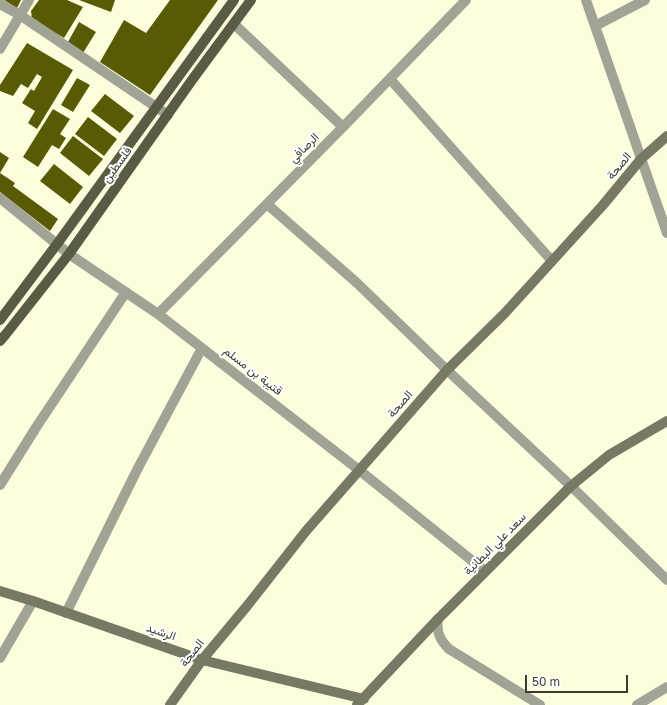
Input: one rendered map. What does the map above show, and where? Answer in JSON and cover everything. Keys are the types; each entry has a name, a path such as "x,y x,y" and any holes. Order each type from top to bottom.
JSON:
{"main road":[{"name":"فلسطين","path":"0,320 234,0"},
{"name":"فلسطين","path":"0,341 69,254 251,0"},
{"name":"الصحة","path":"171,705 202,660 306,531 359,470 447,370 504,314 603,204 641,159 667,136"},
{"path":"99,185 112,194"},
{"name":"سعد علي البطانية","path":"361,702 438,619 571,486 609,455 667,421"},
{"name":"الرشيد","path":"0,591 202,660 361,702"}],"street":[{"path":"0,49 29,0"},
{"name":"الرصافي","path":"158,314 466,0"},
{"path":"586,0 667,233"},
{"path":"595,26 645,0"},
{"path":"0,4 168,115"},
{"path":"234,24 343,127"},
{"path":"390,79 552,261"},
{"name":"قتيبة بن مسلم","path":"0,198 69,254 158,314 486,570"},
{"path":"266,204 357,283 571,486 667,580"},
{"path":"0,485 37,426 126,292"},
{"path":"66,613 138,468 202,348"},
{"path":"0,658 32,601"},
{"path":"438,619 437,625 440,638 449,649 540,705"},
{"path":"637,705 667,687"}],"building":[{"path":"4,0 21,0 17,8"},
{"path":"39,0 67,0 83,7 64,38 32,19 31,11"},
{"path":"79,0 115,0 111,12"},
{"path":"170,0 218,0 150,95 100,62 124,20 146,33"},
{"path":"79,22 96,32 83,53 68,42"},
{"path":"27,43 73,70 37,129 28,123 35,111 22,103 31,89 34,91 42,77 37,74 28,88 21,84 13,96 0,91 0,85"},
{"path":"77,78 90,85 73,112 61,105"},
{"path":"105,94 134,116 120,133 91,111"},
{"path":"53,109 70,119 60,134 66,138 59,149 52,145 38,167 23,157"},
{"path":"88,117 117,139 104,156 75,134"},
{"path":"73,136 103,159 89,176 60,153"},
{"path":"0,152 9,158 0,173"},
{"path":"54,164 83,187 70,204 40,181"},
{"path":"0,173 15,183 13,186 58,219 50,231 0,192"}]}
